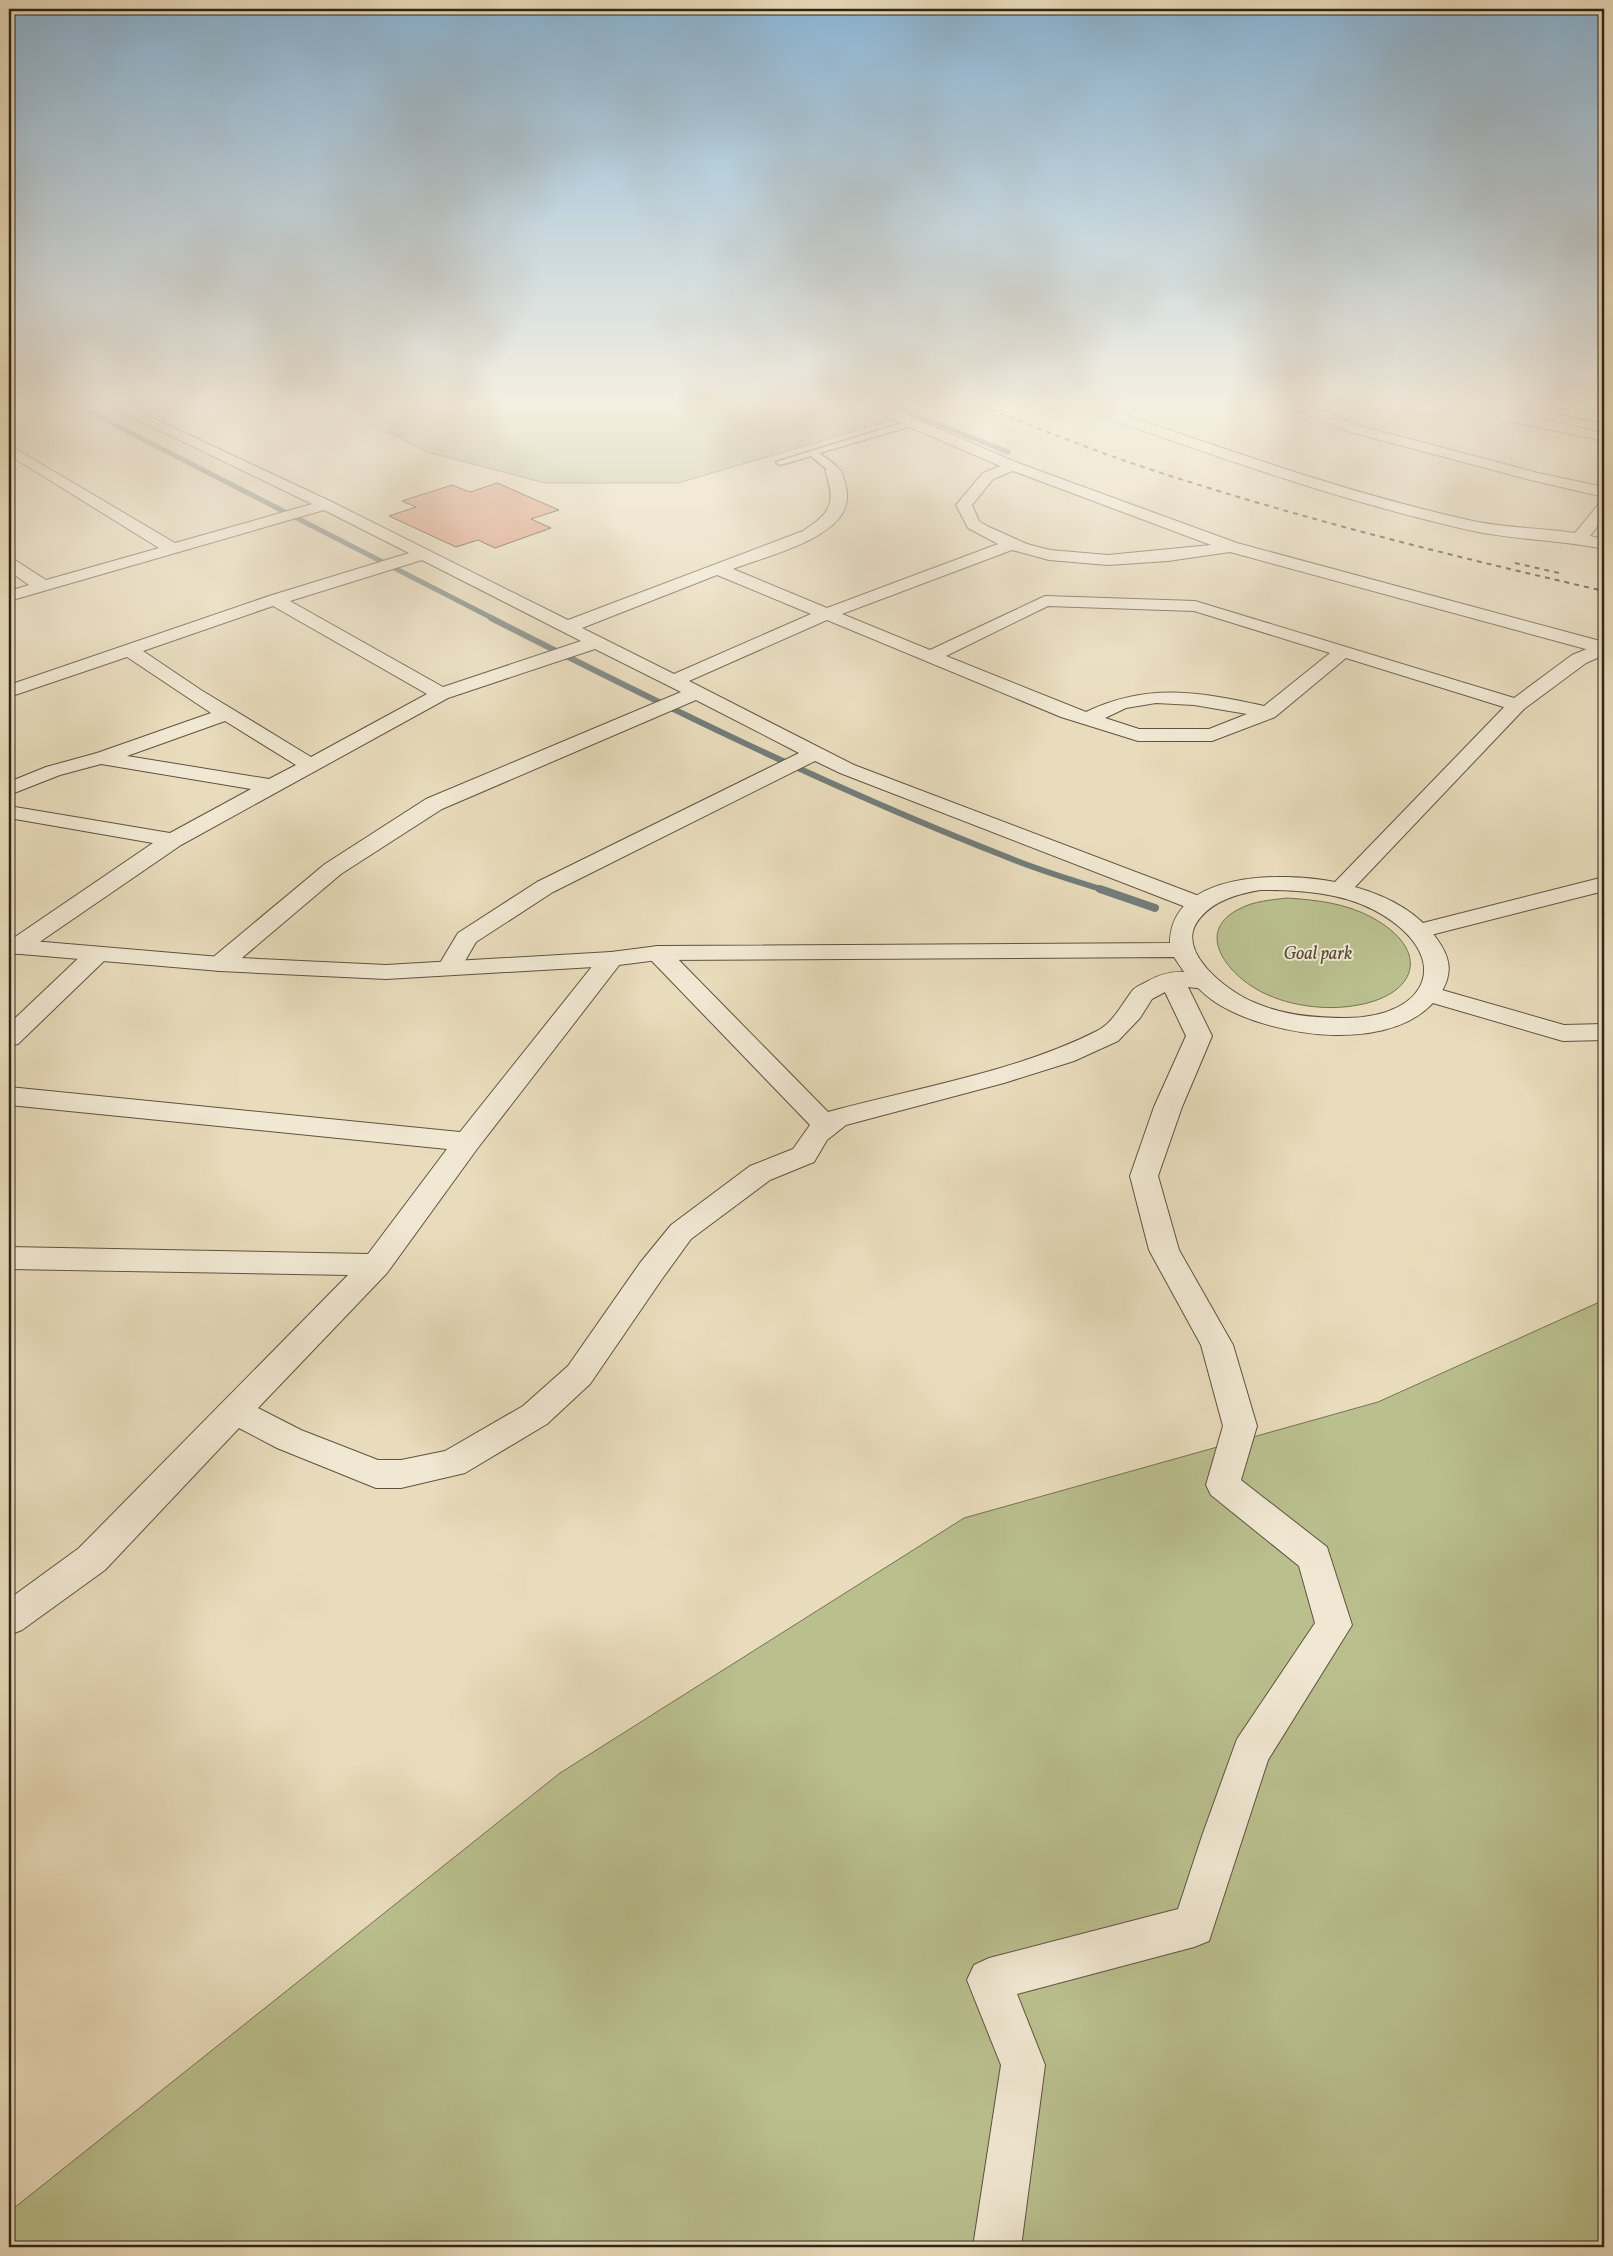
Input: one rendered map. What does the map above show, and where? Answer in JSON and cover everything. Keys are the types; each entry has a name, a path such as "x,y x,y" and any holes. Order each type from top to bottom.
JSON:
{"street":[{"path":"112,511 174,549"},
{"path":"9,596 307,511"},
{"path":"336,511 567,626 847,769 1199,904"},
{"path":"567,626 809,534 829,522 836,511"},
{"path":"967,511 974,525 1010,544 1058,556 1117,560 1171,556 1231,548"},
{"path":"1133,511 1231,548 1604,648"},
{"path":"1419,511 1475,526 1580,537 1604,544"},
{"path":"1580,537 1601,516"},
{"path":"673,681 826,614 1010,544"},
{"path":"9,691 275,600 421,555"},
{"path":"9,564 43,586"},
{"path":"717,569 930,657 1087,719 1138,736 1212,735 1268,713 1344,651"},
{"path":"275,600 441,694"},
{"path":"930,657 1045,601 1195,606 1517,705"},
{"path":"12,946 174,840 441,694 597,642"},
{"path":"1340,890 1517,705 1579,659 1604,648"},
{"path":"129,650 312,766"},
{"path":"220,964 332,869 434,804 696,693"},
{"path":"1087,719 1118,704 1152,697 1212,702 1268,713"},
{"path":"9,789 53,771 101,758 228,714"},
{"path":"449,968 466,938 546,887 814,753"},
{"path":"101,758 274,786"},
{"path":"9,812 174,840"},
{"path":"12,946 96,955 220,964 386,972 611,959 658,953 913,950 1186,970 1228,999 1258,1013 1292,1022 1328,1027 1362,1026 1392,1019 1416,1008 1428,994 1438,973 1434,952 1419,931 1397,914 1371,900 1340,890 1300,883 1260,883 1225,890 1199,904 1187,918 1181,933 1186,970 1200,1036 1168,1107 1144,1176 1164,1250 1217,1345 1240,1426 1223,1485 1314,1558 1334,1625 1251,1752 1194,1926 989,1980 1023,2065 997,2247"},
{"path":"1419,931 1604,884"},
{"path":"658,953 804,1105 826,1124"},
{"path":"9,1038 96,955"},
{"path":"9,1619 92,1559 376,1265 467,1142 611,959"},
{"path":"235,1411 289,1439 376,1474 401,1474 453,1463 535,1415 580,1375 651,1271 681,1232 760,1173 804,1154 811,1141 826,1124 836,1119 995,1077 1065,1055 1108,1035 1131,1013 1143,994 1186,970"},
{"path":"1428,994 1563,1033 1604,1032"},
{"path":"9,1096 467,1142"},
{"path":"9,1258 376,1265"}],"green space":[{"name":"Goal park","path":"1287,898 1319,901 1351,908 1371,917 1391,930 1403,944 1410,957 1410,970 1403,983 1392,993 1374,1001 1352,1006 1326,1008 1286,1001 1261,992 1250,985 1223,958 1217,937 1219,927 1227,918 1245,906 1263,901"},
{"path":"1604,1300 1604,2247 9,2247 9,2212 560,1773 964,1518 1378,1402"}],"building":[{"path":"403,511 555,511 531,519 551,528 495,548 478,540 456,547 389,516"}],"waterway":[{"path":"284,511 494,619"},
{"path":"491,618 746,744 875,803 1019,862 1104,890"},
{"path":"1100,889 1155,908"}],"railway":[{"path":"1288,511 1428,549 1604,591"},
{"path":"1515,563 1559,573"}]}
